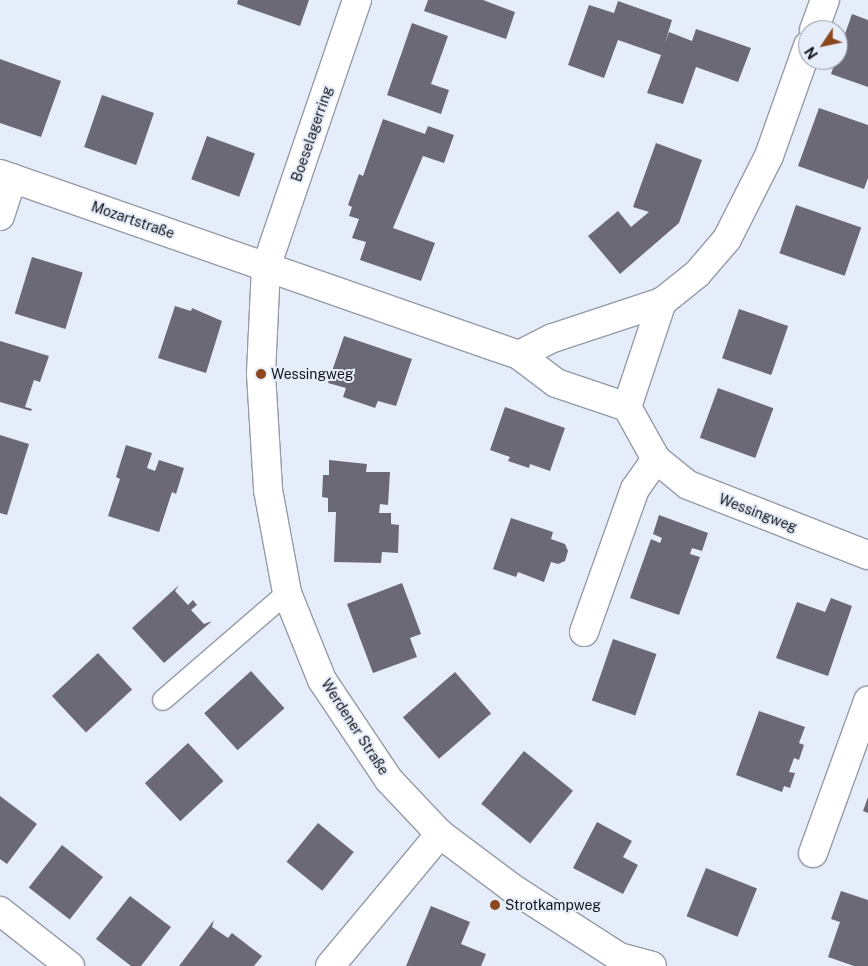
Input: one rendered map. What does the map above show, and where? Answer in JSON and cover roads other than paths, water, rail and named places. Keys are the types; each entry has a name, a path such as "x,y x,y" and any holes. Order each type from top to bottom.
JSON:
{"street":[{"name":"Boeselagerring","path":"266,267 357,0"},
{"path":"817,20 824,0"},
{"path":"520,355 553,338 662,302 697,274 726,238 769,156 799,70"},
{"name":"Mozartstraße","path":"6,176 266,267"},
{"path":"0,216 6,176"},
{"path":"266,267 520,355 556,383 627,407 662,302"},
{"name":"Werdener Straße","path":"266,267 261,374 268,490 287,593 322,680 389,780 440,834 512,888 619,957 652,966"},
{"name":"Wessingweg","path":"627,407 656,459 688,485 868,555"},
{"path":"584,632 636,489 656,459"},
{"path":"813,853 868,701"},
{"path":"330,966 440,834"},
{"path":"0,911 70,966"}],"lane":[{"path":"163,700 287,593"}],"place":[{"name":"Wessingweg","path":"261,374"},
{"name":"Strotkampweg","path":"495,905"}]}
